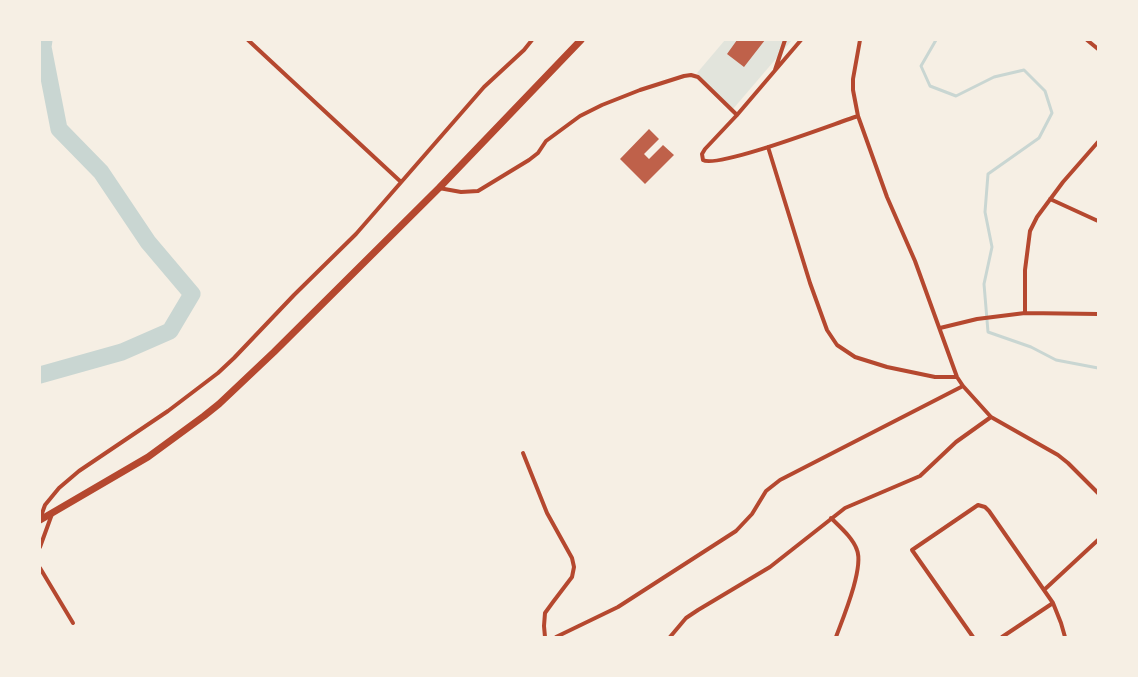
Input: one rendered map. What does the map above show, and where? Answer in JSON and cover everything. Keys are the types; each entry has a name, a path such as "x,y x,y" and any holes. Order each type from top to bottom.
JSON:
{"highway":[{"path":"40,520 148,457 214,408 274,352 439,188 581,40"}],"street":[{"path":"248,40 400,182"},
{"path":"40,520 45,505 59,488 79,471 168,411 218,373 294,294 356,234 484,87 524,50 532,40"},
{"path":"775,72 785,40"},
{"path":"801,40 775,72 705,149 702,154 703,160 706,162 718,161 768,147 858,116"},
{"path":"860,40 853,79 853,90 858,116 885,191 915,261 957,376 963,386 991,417 1058,455 1074,468 1098,493"},
{"path":"1087,40 1098,48"},
{"path":"439,188 461,192 478,191 529,160 538,153 546,141 580,116 602,105 640,90 684,76 691,75 698,77 737,115"},
{"path":"1025,313 1025,270 1030,231 1037,217 1071,171 1098,142"},
{"path":"768,147 812,290 827,330 837,345 855,357 886,368 935,377 957,376"},
{"path":"1050,199 1098,221"},
{"path":"940,328 977,319 1025,313 1098,314"},
{"path":"556,637 618,607 736,531 752,514 766,491 780,480 963,386"},
{"path":"670,637 686,618 770,567 831,518 851,505 920,476 956,442 991,417"},
{"path":"523,453 546,512 572,558 574,567 572,578 545,614 545,637"},
{"path":"973,637 912,550 975,507 981,505 985,506 989,511 1053,603 1065,637"},
{"path":"40,547 52,514"},
{"path":"831,518 852,541 858,555 857,569 852,588 836,637"},
{"path":"1044,590 1098,540"},
{"path":"40,568 73,623"},
{"path":"1002,637 1053,603"}],"shaded area":[{"path":"725,40 792,40 733,109 697,73"}],"building":[{"path":"737,40 765,40 744,67 727,54"},
{"path":"649,129 659,139 644,154 649,159 663,145 674,155 645,184 620,159"}],"waterway":[{"path":"40,375 122,352 170,331 192,294 148,242 101,172 59,129 43,47 44,40"},
{"path":"936,40 921,66 930,86 956,96 994,77 1024,70 1045,91 1052,113 1039,138 988,174 985,212 992,247 984,284 988,332 1031,347 1056,360 1098,368"}]}
